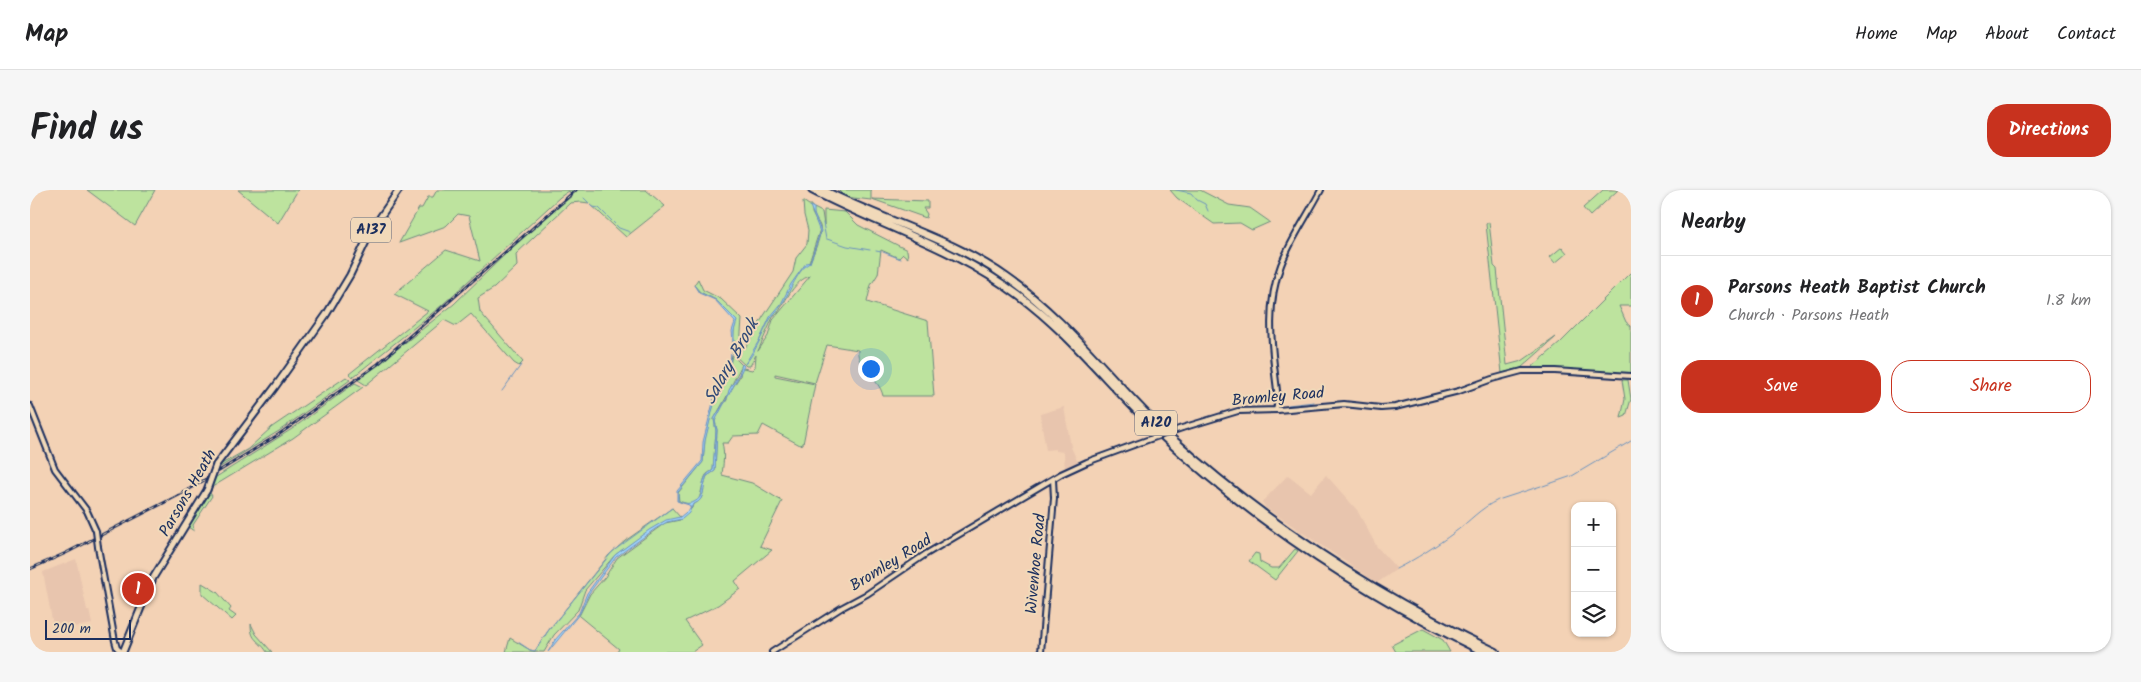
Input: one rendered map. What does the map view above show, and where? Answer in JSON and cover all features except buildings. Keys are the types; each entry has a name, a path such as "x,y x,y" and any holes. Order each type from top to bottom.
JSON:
{"highway":[{"name":"A120","path":"812,190 869,218 953,254 998,280 1031,304 1055,326 1165,438 1269,523 1373,593 1484,652"},
{"name":"A120","path":"823,190 957,248 1005,276 1062,323 1144,412 1169,436 1260,510 1377,589 1426,617 1496,652"}],"main road":[{"name":"Parsons Heath","path":"123,652 153,578 207,490 216,466 313,334 350,275 376,223 399,190"}],"street":[{"path":"1282,410 1278,399 1270,322 1274,289 1282,263 1320,190"},
{"name":"Bromley Road","path":"772,652 826,617 867,594 926,554 975,527 1053,479 1081,464 1182,428 1232,412 1282,410 1344,404 1381,408 1396,407 1459,391 1492,378 1522,371 1631,376"},
{"path":"1276,410 1278,399"},
{"path":"30,406 54,469 87,511 96,531 112,627 117,648 123,652"},
{"name":"Wivenhoe Road","path":"1041,652 1054,498 1053,479"}],"shaded area":[{"path":"1064,407 1071,447 1079,465 1065,472 1064,452 1056,451 1056,449 1046,450 1040,414"},
{"path":"1288,475 1311,493 1326,475 1357,510 1377,547 1397,569 1377,583 1266,508 1262,502"},
{"path":"76,559 87,610 89,610 92,624 54,630 43,572"}],"green space":[{"path":"87,190 155,190 135,226"},
{"path":"238,190 298,190 278,223"},
{"path":"437,190 646,190 665,206 626,237 589,203 570,203 516,254 517,266 494,288 478,298 480,312 523,362 519,366 514,363 471,314 456,326 444,320 366,385 358,380 454,304 523,237 573,195 569,191 560,197 441,306 353,377 349,374 428,311 394,294 446,250 480,261 469,216 458,214 446,226 399,243 419,208 422,208 428,197 433,197"},
{"path":"838,190 871,190 871,200 845,197"},
{"path":"1170,190 1200,190 1229,205 1250,208 1270,222 1252,230 1240,223 1214,224 1177,198"},
{"path":"1603,190 1618,190 1590,216 1583,208"},
{"path":"872,199 928,201 928,208 923,208 927,214 926,218"},
{"path":"803,201 812,205 812,213 820,229 809,263 817,245 821,229 814,215 814,208 822,212 824,225 824,210 845,212 858,225 907,250 908,258 903,254 899,258 881,250 878,274 871,285 867,302 928,321 934,396 883,396 878,384 864,368 858,356 858,350 827,345 815,383 775,374 775,376 815,384 803,444 800,445 763,425 758,435 733,436 728,443 722,443 724,455 722,475 752,483 782,501 760,546 772,550 735,581 740,589 718,605 685,621 702,645 692,652 617,652 619,649 579,616 590,594 605,577 617,558 665,523 680,520 692,508 693,504 700,500 707,476 715,471 717,430 715,421 720,409 727,400 727,396 714,419 716,431 713,470 706,476 699,499 692,504 679,501 678,493 703,462 705,439 720,380 729,370 732,355 742,365 728,395 740,376 741,370 743,368 752,370 755,367 756,355 750,366 746,366 732,353 736,321 716,300 700,292 694,285 698,279 703,290 721,299 742,319 740,346 746,347 763,317 793,272 796,258 807,244 808,230","holes":["810,276 773,320 768,336 758,351 774,315 778,313 795,286"]},
{"path":"1489,222 1494,266 1497,269 1507,365 1522,361 1556,337 1521,368 1502,373 1486,224"},
{"path":"1562,247 1567,253 1555,263 1550,257"},
{"path":"1631,272 1631,306 1619,306 1626,322 1631,326 1631,374 1531,368 1560,343"},
{"path":"346,377 350,380 279,431 217,469 218,466 248,449 272,427"},
{"path":"1622,380 1628,380 1631,399 1626,416 1621,418 1625,399"},
{"path":"355,383 363,387 293,438 209,489 213,479 292,429"},
{"path":"209,491 212,496 193,525 194,531 188,527"},
{"path":"672,508 680,517 661,523 615,555 585,590 578,610 554,635 544,652 506,652 510,638 535,651 548,631 609,555 625,541"},
{"path":"1295,549 1298,551 1275,580 1249,561 1255,553 1259,554 1260,562 1271,568 1279,568"},
{"path":"202,583 217,592 231,608 229,611 236,616 232,620 202,594"},
{"path":"251,624 256,634 272,652 267,652 254,637"},
{"path":"1423,629 1443,640 1450,652 1396,652 1392,645"}],"water":[{"path":"810,206 814,208 814,214 821,231 810,263 798,275 782,304 769,320 755,350 745,364 760,339 770,317 781,304 791,284 806,263 810,262 820,232"},
{"path":"694,285 699,292 716,300 737,321 734,331 734,352 732,331 735,322 715,300 699,293"},
{"path":"731,354 729,370 720,380 705,441 703,462 678,492 678,501 680,502 677,501 677,491 702,461 703,442 719,379 729,368"},
{"path":"742,364 744,366 715,421 717,430 715,471 707,476 700,500 693,504 689,513 682,519 667,522 616,557 589,593 580,613 548,652 555,640 579,613 587,593 615,555 666,520 680,517 691,508 683,503 692,503 700,498 706,476 713,470 716,431 714,419 727,398"}],"waterway":[{"path":"1176,190 1191,193 1197,200 1205,204 1208,211"},
{"path":"584,198 593,207 599,208 619,228 630,232"},
{"name":"Salary Brook","path":"823,223 826,239"},
{"path":"827,239 847,246 870,250"},
{"path":"876,251 881,252"},
{"path":"883,252 901,259"},
{"path":"502,391 521,365"},
{"path":"1288,405 1314,402"},
{"path":"1543,486 1572,476 1631,441"},
{"path":"1501,499 1541,486"},
{"path":"1396,569 1441,542 1480,511 1498,500"},
{"path":"518,642 535,651 548,631 612,552 672,508"}],"railway":[{"path":"30,569 66,553 183,493 278,435 378,364 576,190"}],"place":[{"name":"Parsons Heath Baptist Church","path":"138,589"}]}
